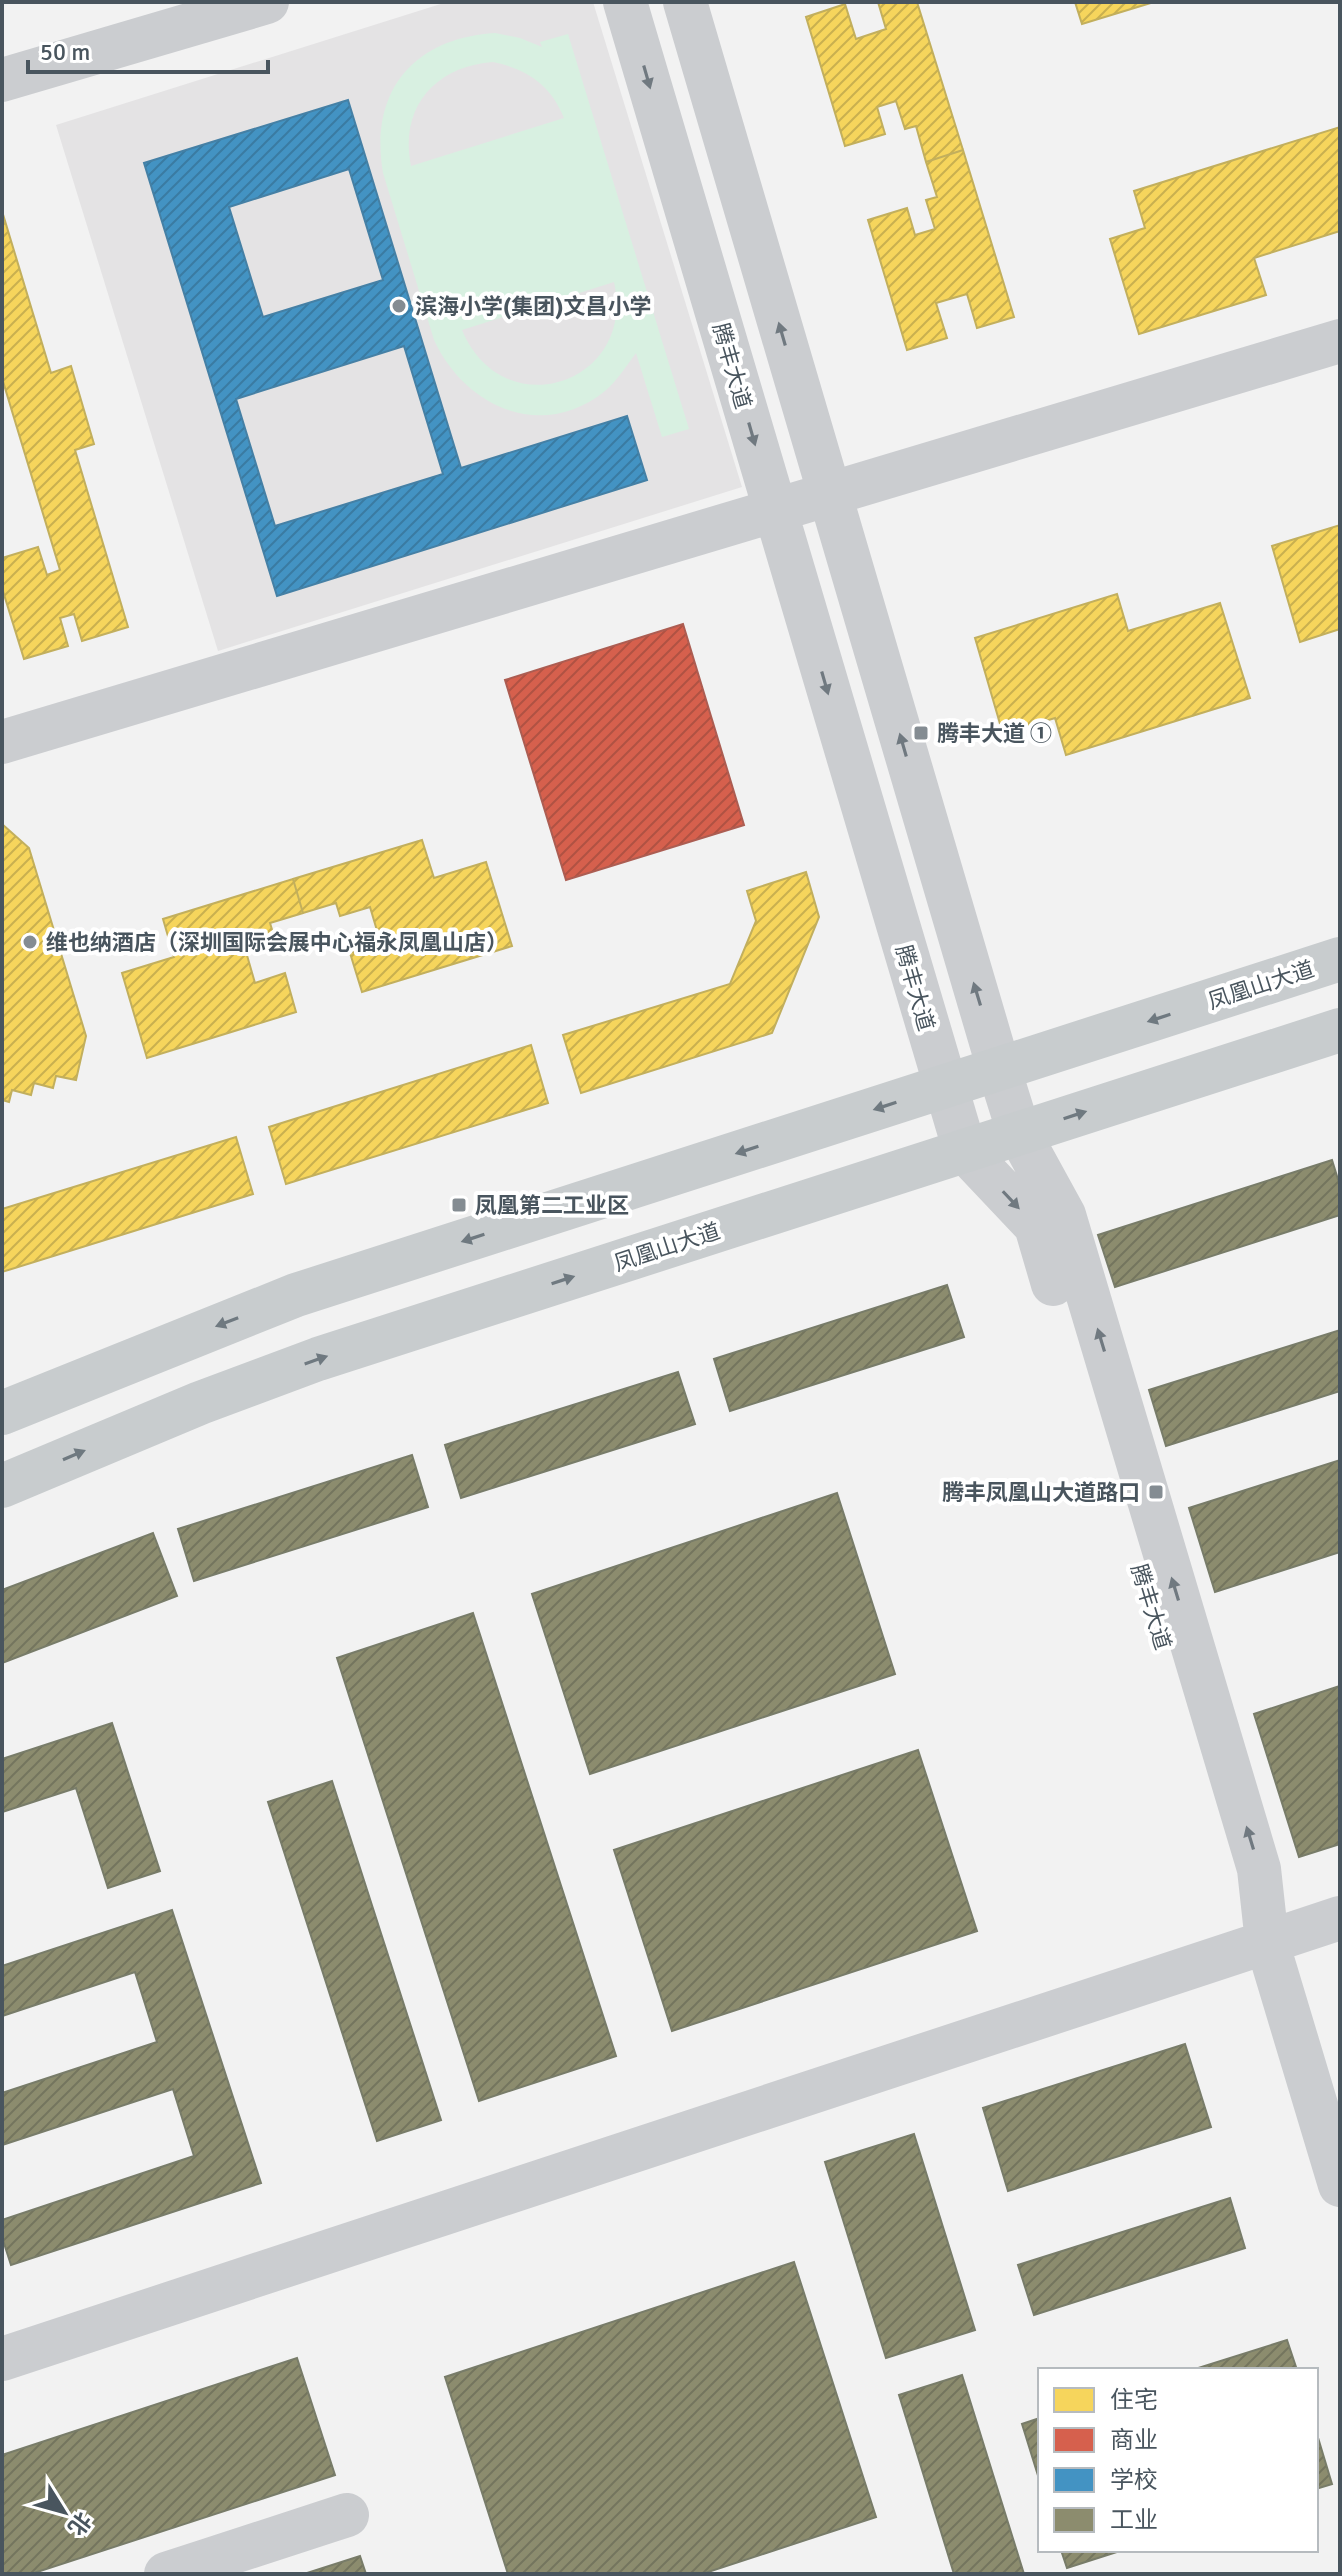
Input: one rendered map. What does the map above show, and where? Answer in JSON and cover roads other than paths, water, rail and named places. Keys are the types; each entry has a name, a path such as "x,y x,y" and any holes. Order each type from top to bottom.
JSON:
{"main road":[{"name":"凤凰山大道","path":"2,1413 296,1295 1340,959"},
{"name":"凤凰山大道","path":"2,1486 200,1403 318,1359 1340,1030"}],"street":[{"path":"2,80 267,2"},
{"name":"腾丰大道","path":"625,2 965,1151 1036,1226 1232,1875 1267,1942"},
{"name":"腾丰大道","path":"685,2 999,1069 1019,1133 1064,1215 1259,1869 1267,1942 1340,2185"},
{"path":"2,742 1340,341"},
{"path":"2,2359 1340,1918"},
{"path":"166,2574 347,2515"}],"place":[{"name":"滨海小学(集团)文昌小学","path":"399,306"},
{"name":"腾丰大道 ①","path":"921,733"},
{"name":"维也纳酒店（深圳国际会展中心福永凤凰山店）","path":"30,942"},
{"name":"凤凰第二工业区","path":"459,1205"},
{"name":"腾丰凤凰山大道路口","path":"1156,1492"}]}
